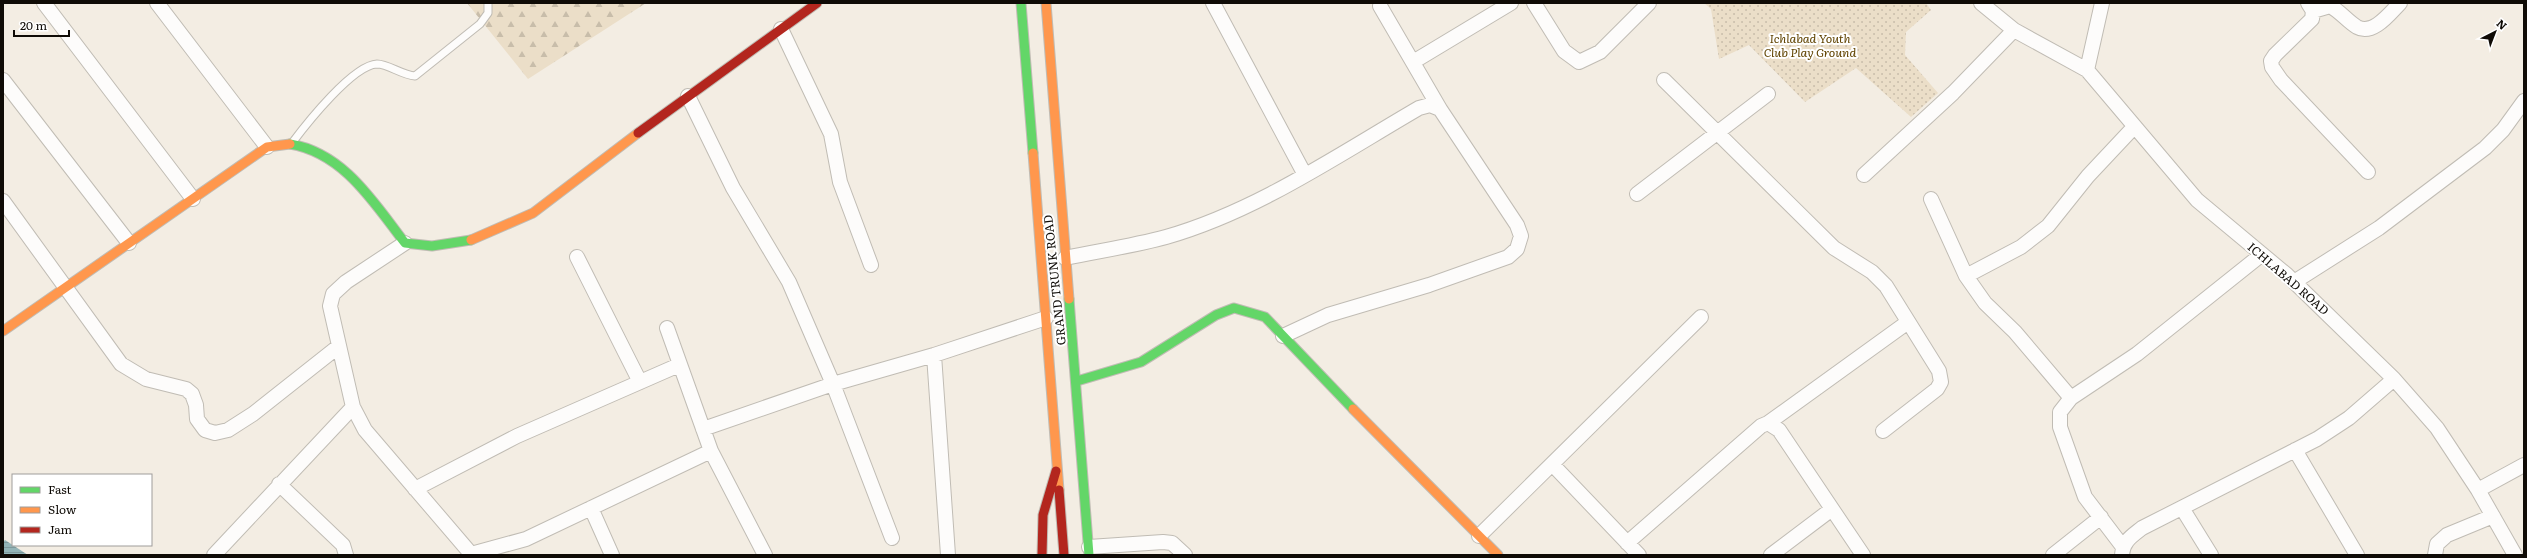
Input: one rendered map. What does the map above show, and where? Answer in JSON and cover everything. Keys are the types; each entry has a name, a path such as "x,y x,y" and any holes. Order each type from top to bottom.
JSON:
{"main road":[{"path":"3,331 267,147 291,144 324,156 347,173 405,242 435,246 469,241 533,213 688,96 817,3"},
{"name":"GRAND TRUNK ROAD","path":"1021,3 1064,555"},
{"name":"GRAND TRUNK ROAD","path":"1046,3 1057,177 1077,381 1089,551"},
{"path":"1077,381 1141,362 1216,315 1234,308 1250,311 1265,317 1370,428 1498,555"},
{"path":"1042,555 1044,515 1058,466"}],"street":[{"path":"44,3 193,198"},
{"path":"157,3 267,147"},
{"path":"1213,3 1305,175"},
{"path":"1413,62 1511,3"},
{"path":"1534,3 1564,51 1579,62 1600,52 1649,3"},
{"path":"1981,3 2014,30 2087,70 2102,3"},
{"path":"2368,172 2281,80 2272,67 2271,61 2275,55 2307,26 2312,19 2310,7 2330,6 2357,27 2364,29 2375,26 2400,3"},
{"path":"1283,336 1328,315 1429,285 1508,257 1517,249 1521,236 1517,225 1440,109 1380,6"},
{"path":"781,29 831,134 840,182 871,265"},
{"path":"1864,175 1954,93 2014,30"},
{"name":"ICHLABAD ROAD","path":"2087,70 2197,200 2294,282 2394,379 2437,428 2478,490 2515,555"},
{"path":"3,80 129,243"},
{"path":"1664,80 1834,248 1877,277 1886,286 1939,371 1941,382 1937,389 1883,431"},
{"path":"1637,194 1718,134 1768,94"},
{"path":"688,96 733,188 789,282 833,384 892,538"},
{"path":"2294,282 2379,228 2485,148 2503,130 2524,101"},
{"path":"1065,258 1166,237 1271,194 1419,108 1430,105 1440,109"},
{"path":"1966,276 2021,247 2048,226 2088,176 2134,126"},
{"path":"1931,199 1966,276 1985,303 2015,332 2071,398"},
{"path":"3,201 64,288 121,364 146,379 186,389 192,394 196,405 197,420 205,430 215,433 228,430 253,414 339,346"},
{"path":"405,242 346,282 333,294 330,306 353,407 365,430 472,554 526,539 711,451"},
{"path":"2123,551 2085,497 2060,427 2060,412 2071,398 2136,354 2261,255"},
{"path":"577,257 640,382"},
{"path":"1479,536 1701,317"},
{"path":"703,429 833,384 934,355 1046,318"},
{"path":"1627,543 1761,426 1768,423 1908,322"},
{"path":"667,328 678,365 711,451 765,555"},
{"path":"934,355 948,555"},
{"path":"415,489 517,436 678,365"},
{"path":"2123,551 2129,538 2142,528 2295,450 2349,418 2394,379"},
{"path":"214,555 279,484 353,407"},
{"path":"1768,423 1780,430 1863,555"},
{"path":"2295,450 2357,555"},
{"path":"1552,464 1639,555"},
{"path":"2478,490 2524,465"},
{"path":"279,484 343,545 346,555"},
{"path":"591,508 612,555"},
{"path":"2182,508 2211,555"},
{"path":"1771,555 1832,509"},
{"path":"2435,555 2437,544 2447,535 2493,516"},
{"path":"2052,555 2100,517"},
{"path":"1089,551 1163,542 1172,543 1185,555"}],"lane":[{"path":"291,144 314,114 367,65 379,64 404,75 415,76 480,24 488,13 488,3"}],"green space":[{"path":"467,3 646,3 528,79"},
{"name":"Ichlabad Youth Club Play Ground","path":"1704,3 1926,3 1931,10 1906,32 1905,55 1938,93 1911,117 1856,68 1805,102 1749,45 1719,59 1711,9"}],"water":[{"path":"5,540 12,546 28,555 3,555 3,542"}],"traffic: fast":[{"path":"1021,3 1033,153"},
{"path":"290,144 309,149 342,169 369,196 405,243 432,246 471,240"},
{"path":"1069,299 1089,555"},
{"path":"1077,381 1141,362 1216,315 1234,308 1265,317 1353,409"}],"traffic: slow":[{"path":"1046,3 1069,299"},
{"path":"471,240 533,213 638,133"},
{"path":"3,331 267,147 290,144"},
{"path":"1033,153 1059,490"},
{"path":"1353,409 1498,555"}],"traffic: jam":[{"path":"638,133 817,3"},
{"path":"1042,555 1043,515 1056,471"},
{"path":"1059,490 1064,555"}]}
